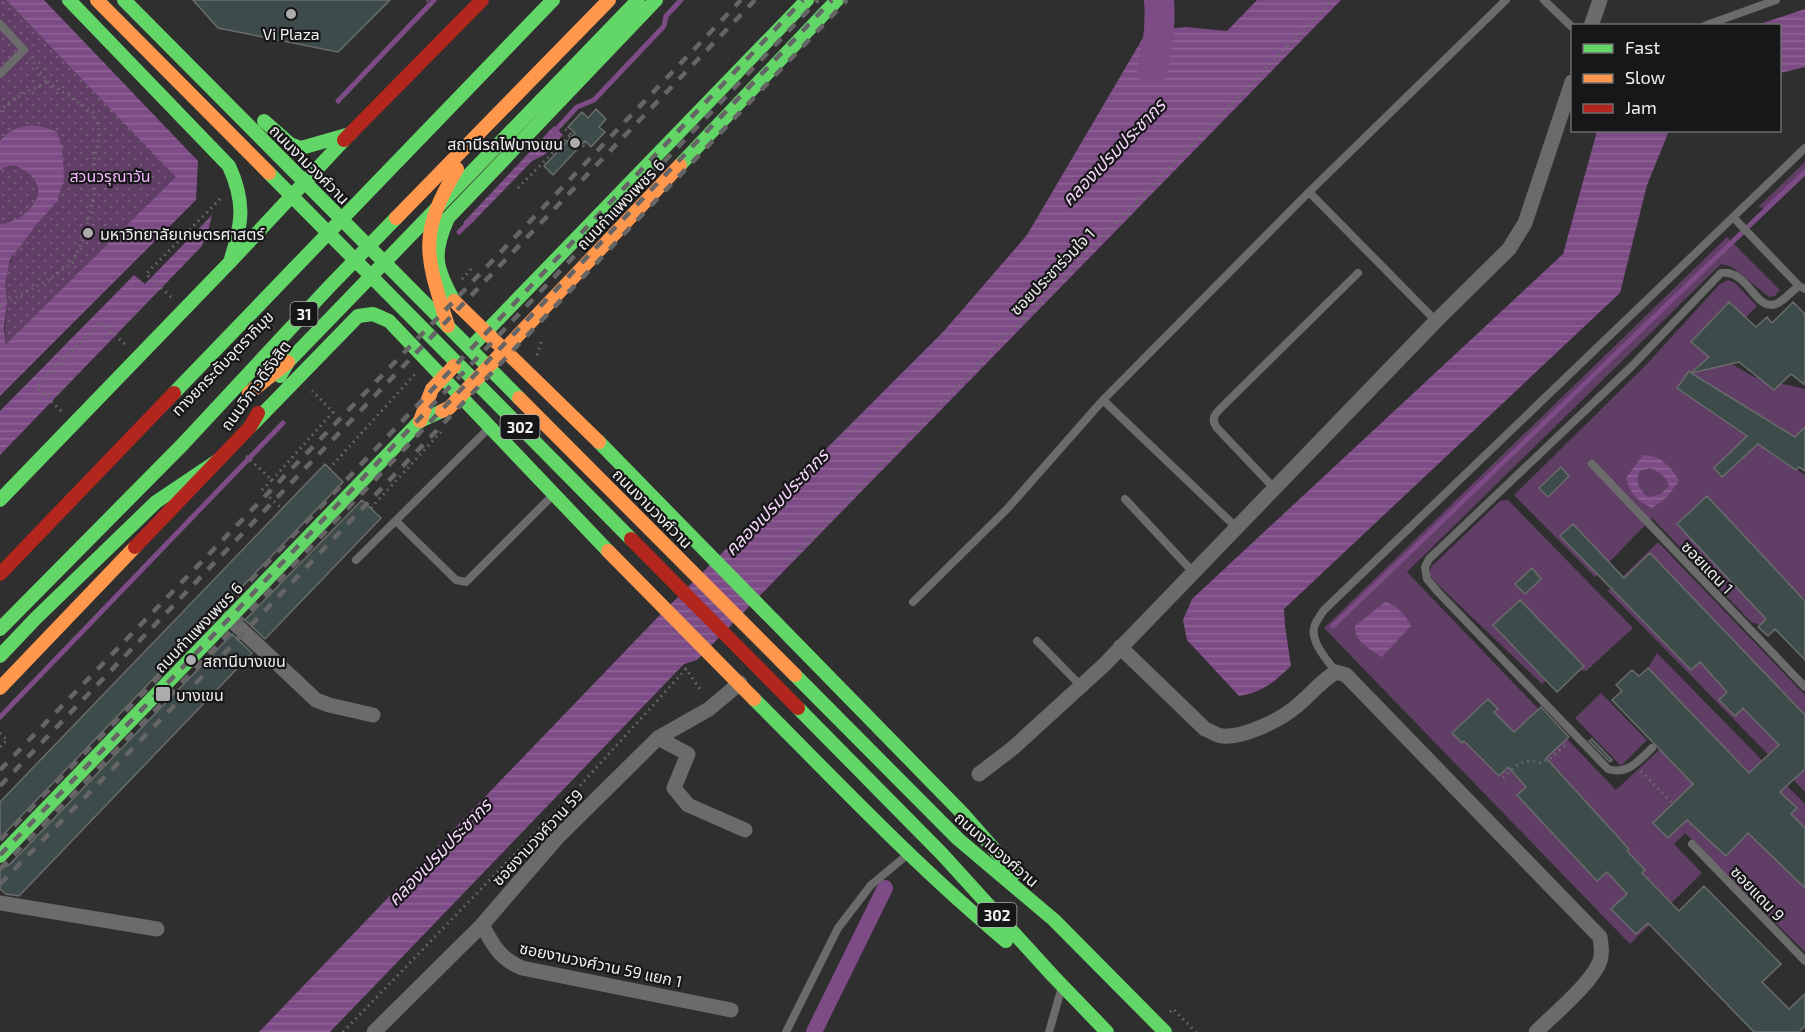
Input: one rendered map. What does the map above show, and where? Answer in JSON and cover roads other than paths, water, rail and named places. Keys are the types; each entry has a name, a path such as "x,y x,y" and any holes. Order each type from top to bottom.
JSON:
{"main road":[{"path":"69,0 229,166 236,179 242,205 241,229 230,262"},
{"name":"302","path":"97,0 942,854 1057,981 1107,1032"},
{"name":"ถนนงามวงศ์วาน","path":"124,0 958,839 1054,920 1165,1032"},
{"path":"0,500 350,134 482,0"},
{"name":"ทางยกระดับอุตราภิมุข","path":"0,574 553,0"},
{"path":"448,326 429,262 430,233 441,195 458,167 610,0"},
{"name":"ถนนวิภาวดีรังสิต","path":"0,629 183,444 328,288 610,0"},
{"name":"ถนนวิภาวดีรังสิต","path":"0,688 250,427 288,362 638,0"},
{"path":"656,0 448,218 438,238 436,258 442,280 454,300 576,419 963,814 1054,920"},
{"name":"ถนนกำแพงเพชร 6","path":"420,421 432,389 443,377 807,0"},
{"name":"ถนนกำแพงเพชร 6","path":"0,856 420,421 449,408 461,396 837,0"},
{"name":"ทางยกระดับอุตราภิมุข","path":"0,617 322,283 573,17"},
{"path":"177,33 290,144 301,148 350,134"},
{"path":"134,415 292,255 444,93"},
{"path":"229,166 245,168 254,166 265,152 265,133 258,115"},
{"path":"250,427 358,315 373,314 389,321 618,561 908,854 965,907 1057,981"},
{"path":"183,444 288,362"},
{"path":"528,465 513,440 512,432 513,427 539,402 550,402 576,419"},
{"path":"0,656 156,501 217,461"}],"street":[{"path":"1592,24 1600,0"},
{"path":"980,774 1013,748 1081,686 1509,249 1525,223 1571,85"},
{"path":"229,618 316,700 373,715"},
{"path":"1120,647 1206,729 1220,736 1236,736 1264,725 1292,711 1336,672 1346,675 1600,937 1601,960 1593,975 1536,1032"},
{"name":"ซอยงามวงศ์วาน 59","path":"374,1032 482,925 556,839 658,738 709,709 740,683"},
{"path":"658,738 688,754 674,788 688,805 745,830"},
{"path":"0,903 157,929"},
{"name":"ซอยงามวงศ์วาน 59 แยก 1","path":"482,925 497,952 509,962 522,968 731,1010"}],"lane":[{"path":"913,602 1008,508 1103,400 1309,192 1506,0"},
{"path":"1544,0 1571,26"},
{"path":"1710,24 1776,0"},
{"path":"0,24 24,50 0,74"},
{"path":"1336,672 1316,641 1314,632 1315,625 1324,610 1805,148"},
{"path":"1309,192 1436,321"},
{"path":"1652,748 1622,772 1608,769 1437,591 1427,579 1425,567 1429,559 1632,366 1720,273 1729,272 1741,279 1764,302 1771,305 1802,288 1733,217"},
{"path":"1275,489 1217,428 1213,418 1222,406 1358,273"},
{"path":"1103,400 1237,528"},
{"path":"356,560 491,426"},
{"name":"ซอยแดน 1","path":"1592,464 1805,687"},
{"path":"396,521 456,580 466,582 554,494"},
{"path":"1125,499 1193,572"},
{"path":"1037,642 1081,686"},
{"name":"ซอยแดน 9","path":"1692,844 1805,961"},
{"path":"786,1032 843,920 871,885 908,854"},
{"path":"1049,1032 1057,981"}],"water":[{"path":"6,0 44,0 198,161 196,200 0,396 0,224 11,222 29,210 38,193 37,184 32,176 22,169 11,166 0,170 0,140 13,130 27,126 42,127 57,132 62,146 64,178 57,202 36,225 10,260 5,284 6,344 176,177"},
{"name":"คลองเปรมประชากร","path":"1257,0 1341,0 697,660 684,664 330,1032 259,1032 655,620 943,332 1027,235 1147,31 1186,27 1227,31"},
{"path":"1805,9 1805,67 1781,73 1781,24 1760,24"},
{"path":"554,126 563,135 544,155 532,161 468,227 463,223"},
{"path":"1597,132 1669,132 1647,185 1620,293 1284,609 1291,666 1268,686 1239,696 1187,640 1183,620 1192,599 1563,254"},
{"path":"212,215 201,247 0,455 0,411 134,275 145,284"},
{"path":"1643,455 1660,459 1679,481 1667,497 1652,508 1635,496 1626,478","holes":["1650,468 1664,477 1669,486 1661,494 1648,497 1639,485 1638,475 1640,471"]},
{"path":"1385,602 1401,611 1411,626 1382,657 1360,640 1355,626"}],"waterway":[{"path":"338,101 434,0"},
{"path":"553,133 577,107 594,100 664,26 666,16 681,0"},
{"path":"1152,70 1160,18 1159,0"},
{"path":"1333,626 1805,172"},
{"path":"459,232 470,221"},
{"path":"0,717 283,423"},
{"path":"814,1032 885,888"}],"railway":[{"path":"0,770 454,301 741,0"},
{"path":"0,786 755,0"},
{"path":"0,840 152,684 803,0"},
{"path":"0,855 160,691 818,0"},
{"path":"0,869 167,698 832,0"},
{"path":"0,884 175,705 847,0"}],"place":[{"name":"Vi Plaza","path":"291,14"},
{"name":"สถานีรถไฟบางเขน","path":"575,143"},
{"name":"มหาวิทยาลัยเกษตรศาสตร์","path":"88,233"},
{"name":"สถานีบางเขน","path":"191,660"},
{"name":"บางเขน","path":"163,694"}],"park label":[{"name":"สวนวรุณาวัน","path":"110,175"}]}
